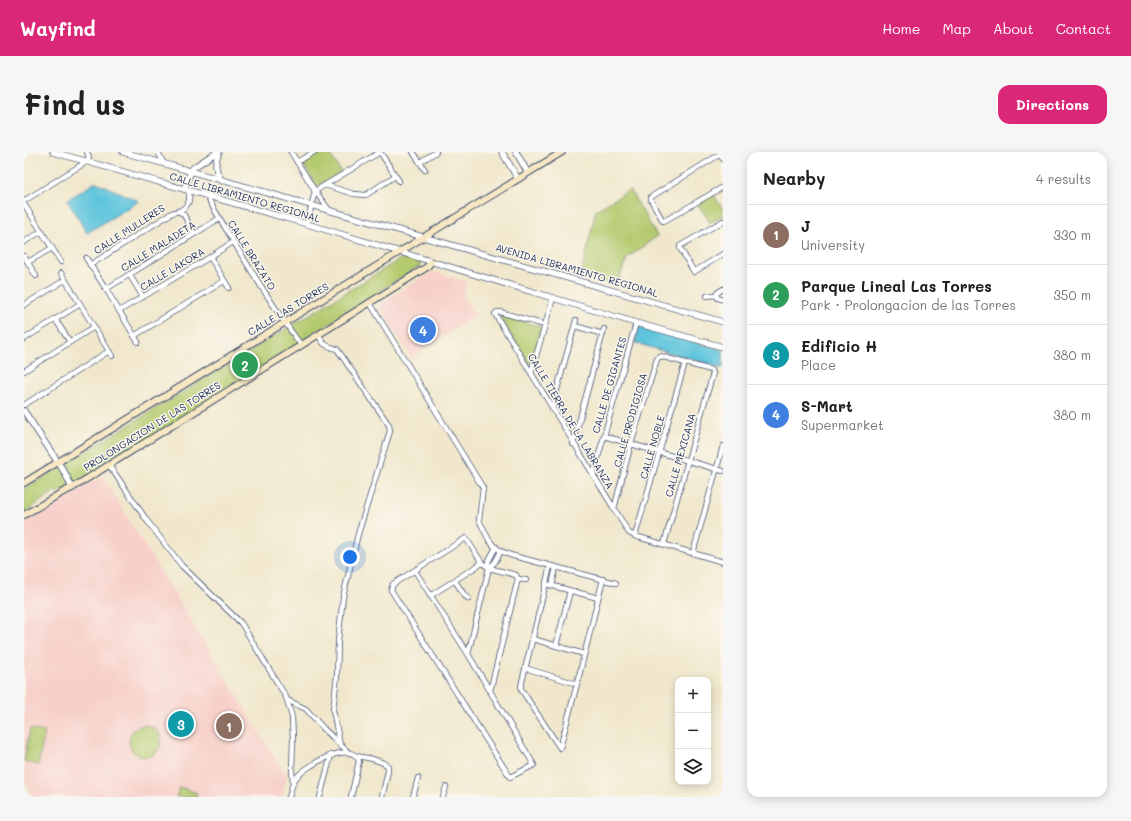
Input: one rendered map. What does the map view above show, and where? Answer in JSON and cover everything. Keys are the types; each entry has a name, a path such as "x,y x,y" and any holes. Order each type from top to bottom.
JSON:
{"main road":[{"name":"CALLE LAS TORRES","path":"24,483 562,152"},
{"name":"PROLONGACION DE LAS TORRES","path":"24,515 72,488 370,303 427,267 431,262"}],"street":[{"name":"CALLE LIBRAMIENTO REGIONAL","path":"53,152 306,224 431,262"},
{"path":"61,262 24,202 86,162 89,157 88,152"},
{"name":"CALLE LIBRAMIENTO REGIONAL","path":"123,152 425,237"},
{"path":"158,152 164,164"},
{"path":"194,234 184,214 179,211 188,204 190,197 186,190 191,171 218,152"},
{"path":"218,152 216,168 217,173 223,181"},
{"path":"290,152 330,211"},
{"path":"297,162 313,152"},
{"path":"306,224 315,191 325,185 380,152 397,179 366,195 354,194 325,185"},
{"path":"413,152 424,170"},
{"path":"420,162 436,152"},
{"path":"502,152 518,179"},
{"path":"516,152 528,173"},
{"path":"723,159 720,155 717,156 651,196 650,200 662,221 664,221 723,187"},
{"name":"CALLE BRAZATO","path":"206,195 233,242 301,345"},
{"name":"CALLE MULLERES","path":"90,265 172,213 179,211"},
{"name":"CALLE MALADETA","path":"106,289 220,218"},
{"path":"723,221 680,246 694,272 723,254"},
{"path":"24,242 42,231"},
{"name":"AVENIDA LIBRAMIENTO REGIONAL","path":"425,237 723,322"},
{"name":"CALLE LAKORA","path":"119,311 233,242"},
{"path":"28,262 52,248"},
{"path":"24,256 36,276"},
{"path":"210,257 229,288"},
{"path":"86,258 138,342"},
{"path":"431,262 636,323 723,347"},
{"path":"61,273 112,356"},
{"path":"129,274 143,297"},
{"path":"24,304 65,280"},
{"path":"134,336 224,281"},
{"path":"707,296 716,295 723,289"},
{"path":"716,295 718,298 723,300"},
{"path":"531,373 553,298"},
{"path":"370,303 483,488 479,520 489,540 501,551 510,555 616,583"},
{"path":"24,339 80,304"},
{"name":"CALLE TIERRA DE LA LABRANZA","path":"545,325 500,312 497,312 496,316 573,444 629,533 635,536"},
{"path":"55,319 70,342"},
{"path":"552,408 576,320"},
{"name":"CALLE DE GIGANTES","path":"593,475 636,323"},
{"path":"573,444 604,332 575,326"},
{"path":"24,371 94,327"},
{"path":"318,334 322,343 326,346 337,349 389,425 390,431 358,534 343,597 333,710 340,744"},
{"path":"24,405 108,351"},
{"name":"CALLE PRODIGIOSA","path":"614,509 631,444 657,359 660,356 685,362"},
{"name":"CALLE MEXICANA","path":"664,544 713,373 712,370 685,362"},
{"name":"CALLE NOBLE","path":"635,536 685,362"},
{"path":"24,411 72,488"},
{"path":"604,436 723,471"},
{"path":"693,553 723,446"},
{"path":"109,465 148,522 182,566 241,623 286,700 292,717 293,783"},
{"path":"635,536 723,562"},
{"path":"415,571 468,654 534,765 510,777 391,590 393,584 466,538 482,563 489,568 516,575 518,579 526,580"},
{"path":"468,654 489,568 488,562 496,547"},
{"path":"489,568 495,562 501,551"},
{"path":"430,596 482,563"},
{"path":"550,566 533,639 520,686 560,748 603,580"},
{"path":"552,586 556,567"},
{"path":"490,691 518,579"},
{"path":"455,581 465,596 469,599"},
{"path":"546,584 598,598"},
{"path":"556,646 570,591"},
{"path":"533,639 584,654"},
{"path":"525,668 577,684"},
{"path":"286,700 306,710 348,752 356,756 377,760 388,766 382,797"},
{"path":"289,797 293,783 301,773 336,753 348,752"},
{"path":"320,797 331,756"},
{"path":"351,797 359,761 356,756"},
{"path":"413,797 418,778"},
{"path":"443,797 446,786"}],"shaded area":[{"path":"436,272 467,282 463,296 475,315 412,358 378,305 429,273"},
{"path":"102,476 287,777 282,797 33,797 24,779 24,523"}],"green space":[{"path":"322,152 329,152 341,172 317,187 303,164"},
{"path":"630,190 657,236 627,258 616,286 581,276 596,210"},
{"path":"712,192 723,210 723,215 710,223 696,201"},
{"path":"402,258 420,263 421,265 109,465 57,494 55,491 24,513 24,489"},
{"path":"500,317 540,326 541,330 531,363 528,363"},
{"path":"142,725 148,725 158,732 161,741 160,747 154,754 148,757 142,757 132,750 129,744 129,738 136,728"},
{"path":"30,729 45,732 38,765 24,761"},
{"path":"180,787 197,793 196,797 176,797"}],"water":[{"path":"96,182 139,201 87,233 67,200"},
{"path":"639,327 723,350 723,368 635,343"}],"place":[{"name":"S-Mart","path":"423,330"},
{"name":"Parque Lineal Las Torres","path":"245,365"},
{"name":"Edificio H","path":"181,724"},
{"name":"J","path":"229,726"}]}
